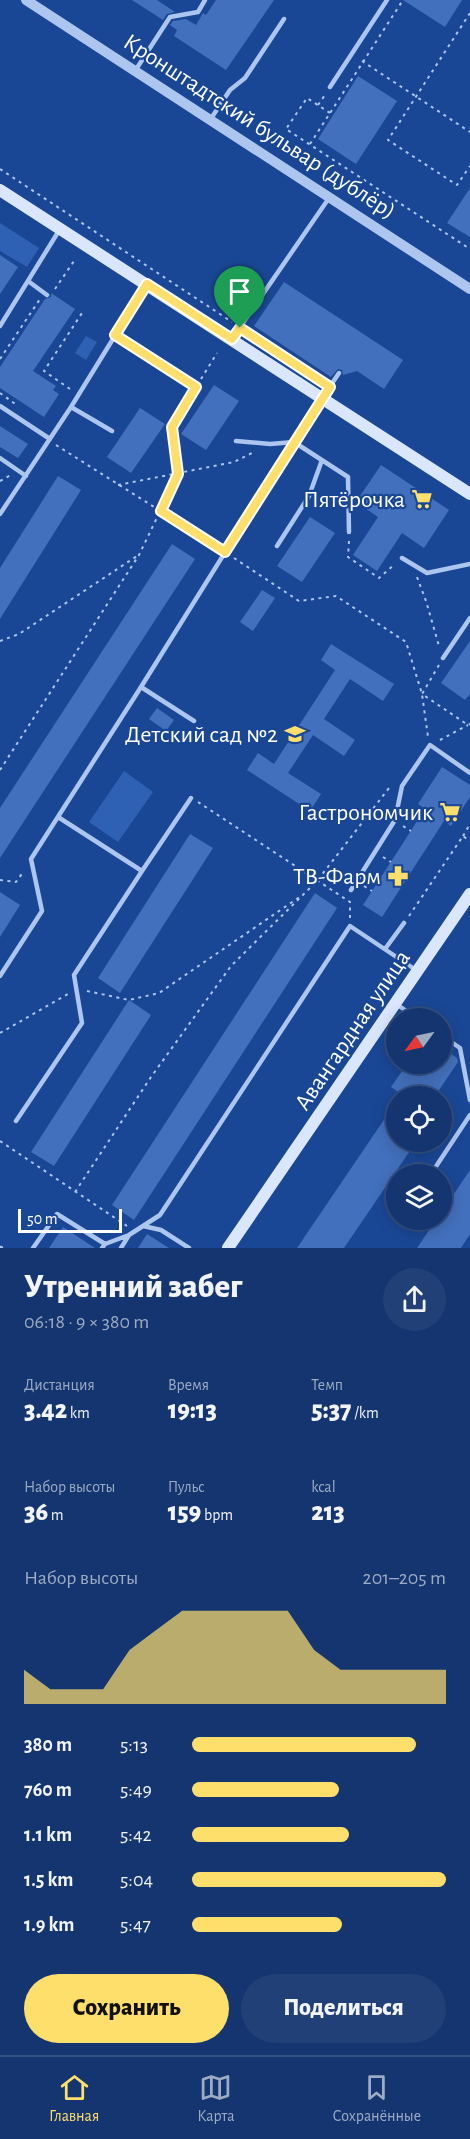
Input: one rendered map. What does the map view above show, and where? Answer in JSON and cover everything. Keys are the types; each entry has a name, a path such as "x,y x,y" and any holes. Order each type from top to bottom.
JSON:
{"main road":[{"path":"0,190 470,494"},
{"name":"Авангардная улица","path":"228,1248 470,894"}],"street":[{"name":"Кронштадтский бульвар (дублёр)","path":"26,0 470,288"}],"lane":[{"path":"135,71 170,17 198,12 206,0"},
{"path":"330,87 387,0"},
{"path":"210,120 230,90 245,78 284,19"},
{"path":"232,339 330,197"},
{"path":"0,326 60,228"},
{"path":"28,281 50,293"},
{"path":"0,514 50,440 147,284"},
{"path":"115,335 196,387"},
{"path":"0,976 42,911 31,859 339,373"},
{"path":"0,406 50,440"},
{"path":"71,407 112,431"},
{"path":"236,441 270,444 294,442 348,477 349,532"},
{"path":"0,458 26,476"},
{"path":"277,546 309,496 322,460"},
{"path":"402,558 427,573 470,564"},
{"path":"443,658 470,618"},
{"path":"141,687 194,721"},
{"path":"351,890 395,820 402,786 430,746 470,773"},
{"path":"16,1121 82,1023 74,975 190,798"},
{"path":"58,817 142,871"},
{"path":"385,950 404,923"},
{"path":"33,1248 57,1214 104,1246 129,1235 160,1215 350,926 418,971"},
{"path":"396,1004 402,1008"},
{"path":"452,1043 459,1048 470,1100"},
{"path":"438,1164 468,1124 470,1115"},
{"path":"143,1226 161,1230 189,1248"},
{"path":"121,1248 129,1235"}],"path":[{"path":"310,144 403,0"},
{"path":"470,13 388,140 457,185 470,166"},
{"path":"351,54 470,132"},
{"path":"318,105 330,87"},
{"path":"330,113 307,98 286,129 470,249"},
{"path":"0,169 330,387"},
{"path":"50,293 74,261"},
{"path":"0,359 40,299"},
{"path":"66,395 71,388 44,370 82,313"},
{"path":"0,770 139,555 178,474 172,427 217,353"},
{"path":"0,393 19,406"},
{"path":"50,440 298,601 336,596 406,642 422,694 430,746 468,725"},
{"path":"118,485 234,462 270,444"},
{"path":"349,532 348,557 379,578 402,558"},
{"path":"0,642 19,634 139,555"},
{"path":"75,1191 151,1077 231,966 317,881 389,788 402,786"},
{"path":"190,798 350,902 350,926"},
{"path":"404,923 470,824"},
{"path":"463,836 470,841"},
{"path":"0,880 16,882 31,859"},
{"path":"0,1033 76,989 129,1000 159,993 306,892"},
{"path":"0,1141 127,1226 143,1226"}],"shaded area":[{"path":"0,223 39,248 27,267 0,251"},
{"path":"86,336 97,342 86,360 75,353"},
{"path":"124,771 153,792 118,842 89,822"}],"building":[{"path":"132,0 157,0 175,12 167,14 163,20"},
{"path":"216,0 274,0 226,70 174,36 177,30 170,25 173,21 186,19 196,25 203,13 206,15"},
{"path":"403,0 462,0 445,27"},
{"path":"358,76 397,101 356,164 318,139"},
{"path":"470,188 470,237 447,223"},
{"path":"0,255 18,267 0,294"},
{"path":"284,282 403,360 384,389 357,371 343,375 342,370 338,369 331,377 254,326"},
{"path":"51,293 75,309 33,371 56,386 53,390 59,394 44,417 0,388 0,367 45,299 51,297"},
{"path":"214,385 239,401 206,450 181,434"},
{"path":"140,408 165,424 131,473 107,457"},
{"path":"0,426 28,444 18,458 0,447"},
{"path":"381,465 449,510 424,548 402,533 377,571 353,555 378,517 356,502"},
{"path":"58,476 81,490 0,619 0,568"},
{"path":"310,517 335,533 302,582 277,566"},
{"path":"172,544 195,559 0,858 0,808"},
{"path":"262,590 275,598 253,631 240,622"},
{"path":"470,641 470,694 465,700 441,683"},
{"path":"331,644 394,684 383,701 350,679 324,719 355,740 344,756 313,735 288,773 321,794 310,811 247,770 258,753 274,764 335,670 321,660"},
{"path":"157,708 174,720 166,731 149,719"},
{"path":"442,767 470,785 470,797 451,826 444,821 382,917 363,905 425,809 418,804"},
{"path":"190,834 213,848 120,993 98,978"},
{"path":"0,892 20,905 0,937"},
{"path":"315,893 337,908 134,1220 112,1205"},
{"path":"129,1000 151,1015 54,1166 31,1152"},
{"path":"452,1055 458,1062 452,1071"},
{"path":"400,1074 450,1074 442,1086 392,1086"},
{"path":"386,1117 386,1152 409,1152 401,1164 386,1164 386,1186 344,1248 297,1248"},
{"path":"470,1170 470,1234 461,1248 417,1248 429,1230 452,1230 452,1197"},
{"path":"63,1227 95,1248 49,1248"},
{"path":"147,1234 169,1248 138,1248"}],"place":[{"name":"Пятёрочка","path":"422,499"},
{"name":"Детский сад №2","path":"295,734"},
{"name":"Гастрономчик","path":"450,812"},
{"name":"ТВ-Фарм","path":"398,876"}],"route":[{"path":"147,284 232,339 240,328 330,387 225,552 161,511 178,474 172,427 196,387 115,335 147,284"}]}
